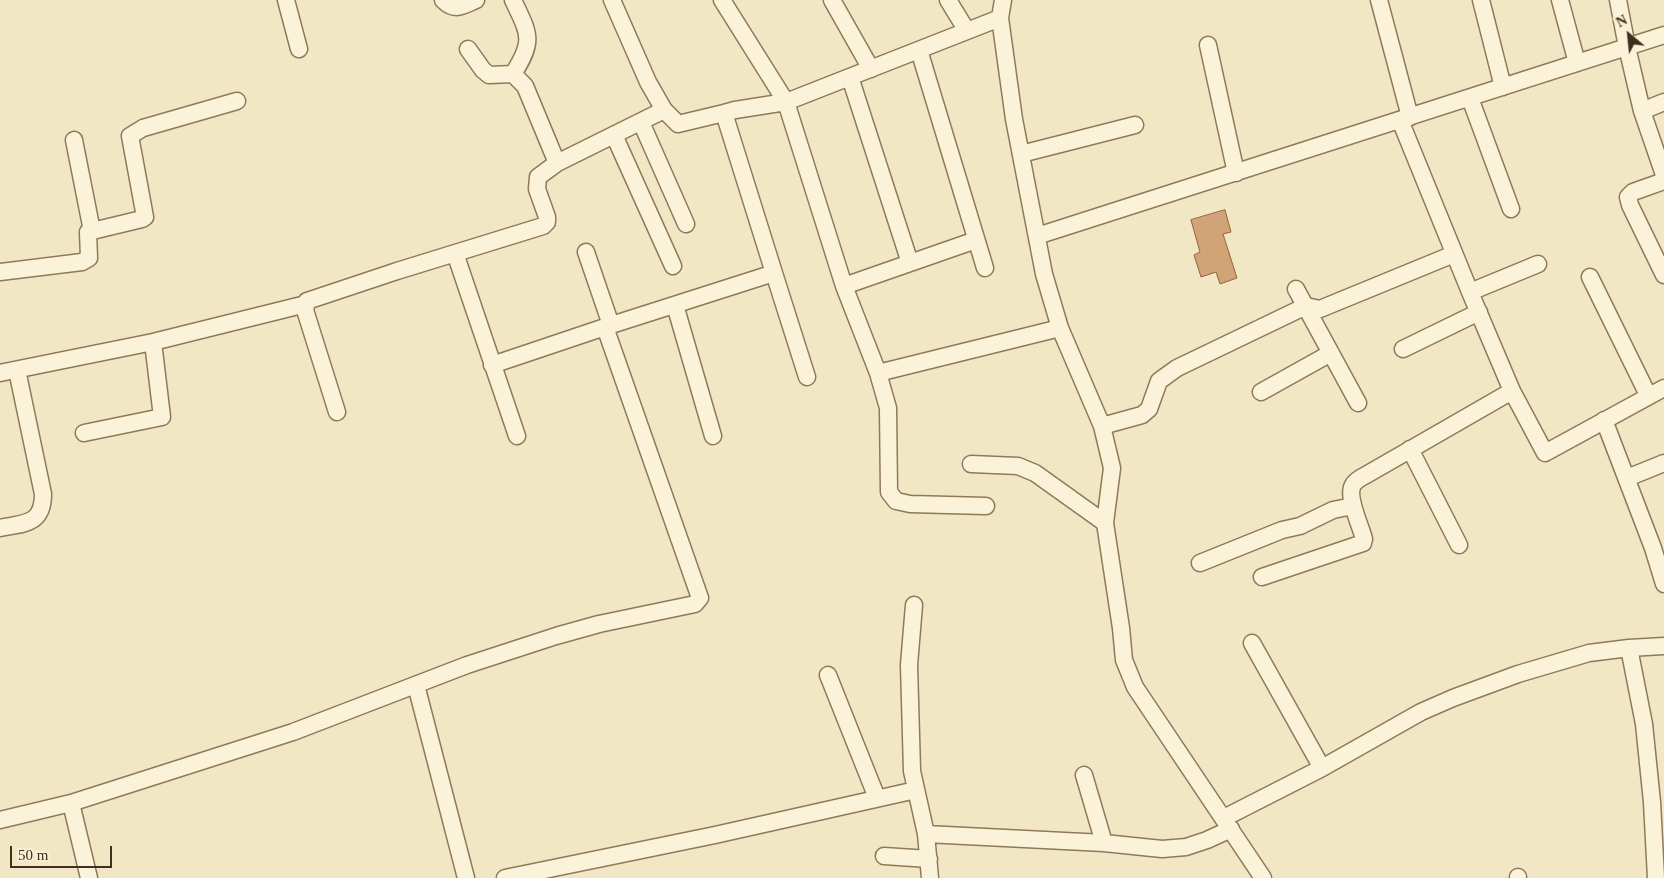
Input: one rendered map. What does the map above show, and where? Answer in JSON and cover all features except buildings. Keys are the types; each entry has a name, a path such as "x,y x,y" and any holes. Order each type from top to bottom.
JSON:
{"street":[{"path":"286,0 299,49"},
{"path":"443,0 449,6 458,8 476,0"},
{"path":"513,74 523,58 528,42 527,30 514,0"},
{"path":"612,0 648,82 664,110 678,124 734,110 786,102 1000,18"},
{"path":"722,0 786,102 844,286 878,373 888,408 889,492 896,501 910,504 986,506"},
{"path":"832,0 871,69"},
{"path":"948,0 967,31"},
{"path":"1005,0 1000,18 1014,119 1044,274 1060,328 1102,426 1112,468 1105,523 1124,660 1135,687 1228,824 1262,878"},
{"path":"1380,0 1405,118 1454,254 1512,391 1545,453 1648,395 1664,388"},
{"path":"1481,0 1503,87"},
{"path":"1560,0 1577,63"},
{"path":"1618,0 1626,47 1642,111 1664,175"},
{"path":"1037,236 1664,35"},
{"path":"1208,45 1236,172"},
{"path":"468,49 483,70 489,75 513,74 525,86 557,163"},
{"path":"919,50 985,268"},
{"path":"850,77 910,263"},
{"path":"1470,98 1510,209"},
{"path":"0,272 86,260 89,258 88,232 142,220 145,217 145,211 129,139 130,136 134,132 237,101"},
{"path":"1642,111 1664,102"},
{"path":"337,412 305,310 306,304 311,298 543,226 547,222 548,217 537,189 538,177 557,163 664,110"},
{"path":"724,113 807,377"},
{"path":"641,122 686,224"},
{"path":"1021,154 1135,125"},
{"path":"614,135 673,266"},
{"path":"74,140 92,231"},
{"path":"1664,181 1632,192 1628,197 1630,205 1664,275"},
{"path":"844,286 976,240"},
{"path":"0,820 71,803 293,732 493,656 556,636 598,624 698,602 700,598 608,326 586,252"},
{"path":"455,253 517,436"},
{"path":"1102,426 1142,415 1149,409 1159,381 1177,368 1306,306 1320,309 1454,254"},
{"path":"1470,292 1538,264"},
{"path":"492,365 774,273"},
{"path":"1590,277 1648,395"},
{"path":"1296,289 1358,403"},
{"path":"0,373 154,342 306,304"},
{"path":"675,305 713,436"},
{"path":"1404,349 1479,312"},
{"path":"878,373 1060,328"},
{"path":"84,433 162,417 154,342"},
{"path":"1261,392 1331,353"},
{"path":"0,528 32,521 37,518 44,501 18,370"},
{"path":"1262,577 1362,543 1364,539 1353,506 1351,493 1353,484 1512,391"},
{"path":"1604,420 1627,478 1659,546 1664,584"},
{"path":"1410,449 1459,545"},
{"path":"1627,478 1664,463"},
{"path":"970,464 1018,466 1035,473 1105,523"},
{"path":"1200,563 1282,530 1300,526 1333,510 1353,506"},
{"path":"914,605 909,665 912,771 926,834 930,878"},
{"path":"1252,643 1322,768"},
{"path":"926,834 1104,843 1162,849 1186,847 1207,840 1228,824 1322,768 1421,712 1453,698 1556,661 1588,653 1664,646"},
{"path":"1628,648 1644,724 1652,802 1656,878"},
{"path":"828,675 877,798"},
{"path":"416,685 466,878"},
{"path":"1084,776 1104,843"},
{"path":"505,878 715,836 916,790"},
{"path":"71,803 89,878"},
{"path":"884,856 929,859"}]}
